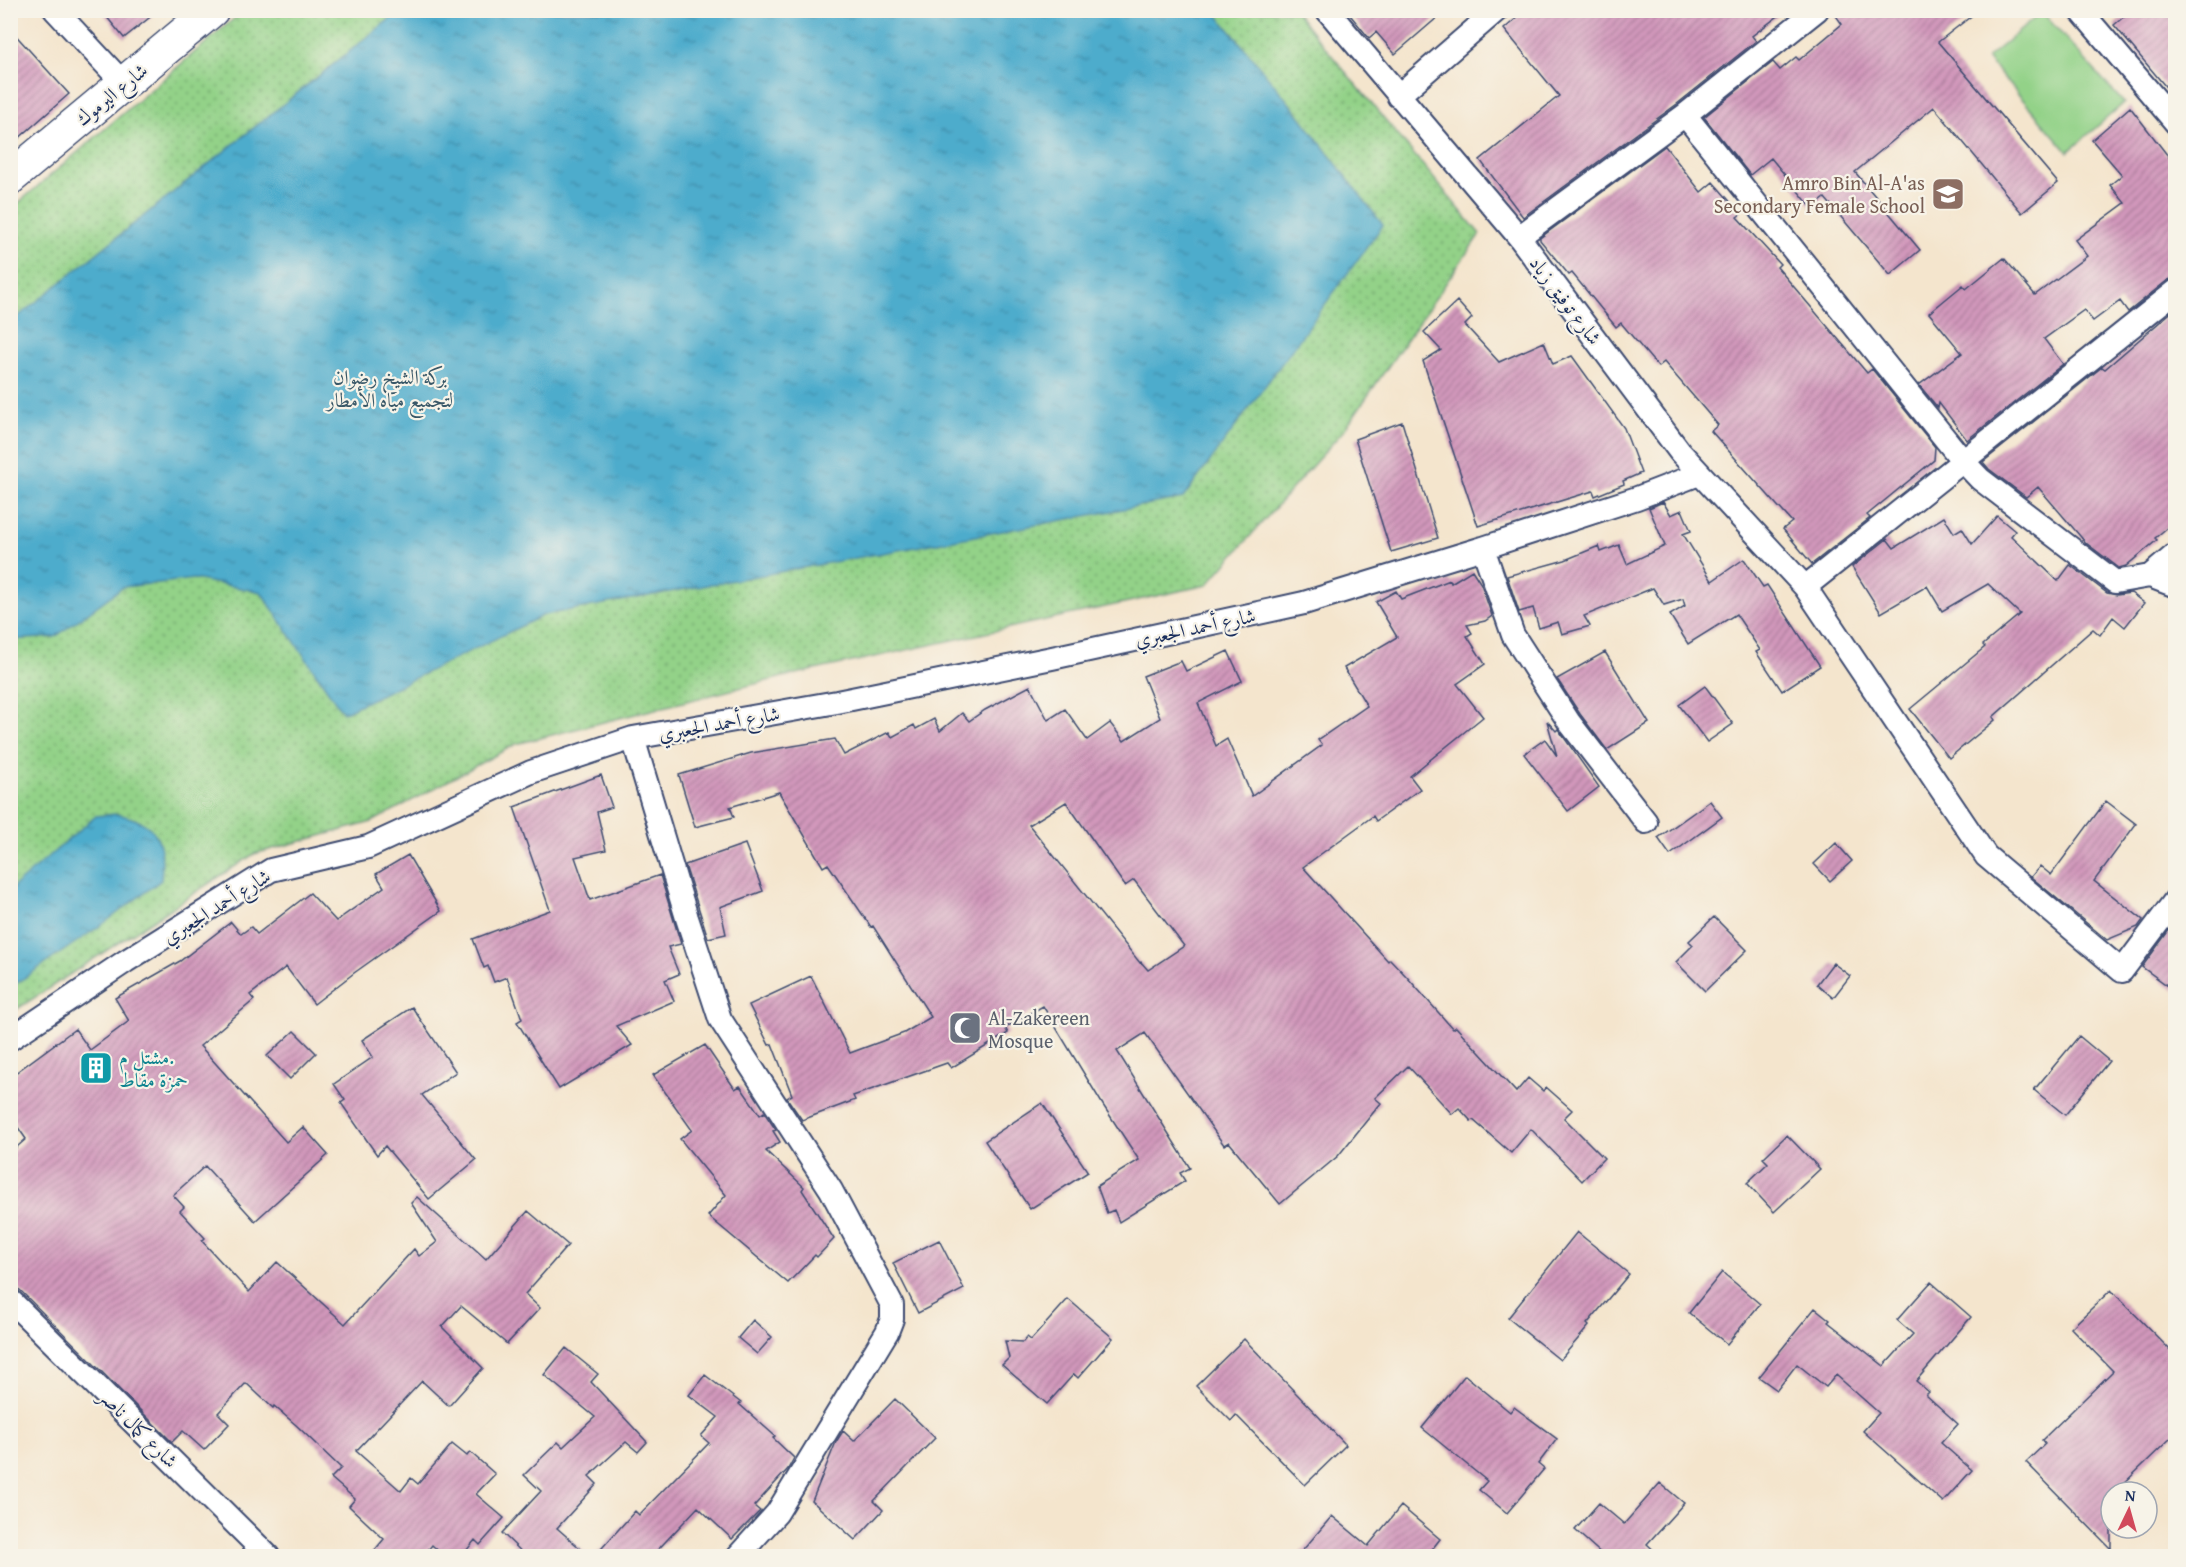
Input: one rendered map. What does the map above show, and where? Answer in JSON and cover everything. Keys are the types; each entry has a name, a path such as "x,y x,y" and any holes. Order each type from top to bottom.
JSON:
{"street":[{"path":"55,10 124,84"},
{"name":"شارع اليرموك","path":"10,178 212,10"},
{"name":"شارع توفيق زياد","path":"1327,10 1518,237 1680,452 1805,587 1986,856 2122,971 2175,899"},
{"path":"1398,96 1497,10"},
{"path":"1518,237 1685,115 1817,10"},
{"path":"2080,10 2175,123"},
{"path":"1685,115 1963,461 1980,479 2115,582 2150,576 2175,555"},
{"path":"1805,587 2175,291"},
{"name":"شارع أحمد الجعبري","path":"10,1039 126,961 271,870 368,847 531,772 633,738 848,699 1293,606 1637,498 1699,474"},
{"path":"1483,548 1513,635 1569,722 1646,822"},
{"path":"2150,576 2175,586"},
{"path":"633,738 720,1019 831,1190 892,1305 892,1319 887,1332 777,1513 738,1557"},
{"name":"شارع كمال ناصر","path":"10,1300 268,1557"}],"green space":[{"name":"بركة الشيخ رضوان لتجميع مياه الأمطار","path":"243,11 1295,11 1480,234 1344,430 1207,585 787,676 516,744 372,822 254,854 11,1013 11,209"},
{"path":"2042,12 2124,103 2068,152 1987,58"}],"water":[{"name":"بركة الشيخ رضوان لتجميع مياه الأمطار","path":"400,11 1214,11 1295,110 1383,225 1183,498 544,615 343,713 261,592 194,579 123,587 55,637 11,640 11,322"},
{"path":"116,814 141,822 156,835 162,854 161,880 107,921 11,987 11,889 96,816"}],"building":[{"path":"101,10 159,10 124,38"},
{"path":"1346,10 1446,10 1395,54 1376,32 1369,38"},
{"path":"1526,10 1786,10 1752,36 1756,41 1677,104 1523,217 1480,160 1559,96 1504,29"},
{"path":"1832,10 1979,10 1938,42 2058,183 2022,213 1934,107 1855,172 1920,250 1890,275 1825,198 1812,208 1771,158 1750,175 1704,117 1773,62 1780,70 1796,57 1799,60 1842,24"},
{"path":"2132,10 2175,10 2175,98 2114,25"},
{"path":"10,29 69,94 10,146"},
{"path":"2130,107 2175,165 2175,278 2168,280 2128,312 2120,301 2093,321 2084,310 2044,339 2063,364 1967,440 1939,403 1938,408 1919,385 1962,353 1929,313 1963,285 1966,289 2004,258 2035,295 2087,256 2075,240 2125,203 2110,185 2122,175 2092,140"},
{"path":"1665,146 1701,192 1713,182 1741,214 1737,217 1780,264 1777,267 1867,373 1872,369 1935,447 1934,460 1867,515 1870,518 1812,564 1783,529 1792,522 1711,431 1718,425 1664,362 1658,367 1621,323 1616,327 1572,273 1569,275 1540,240"},
{"path":"1457,301 1472,318 1465,325 1499,362 1544,342 1553,364 1572,356 1624,428 1641,473 1623,481 1624,484 1595,496 1593,491 1478,526 1423,361 1441,350 1424,332"},
{"path":"2175,309 2175,521 2155,538 2157,540 2126,566 2119,568 2086,543 2038,487 2026,497 1983,462 2102,367 2105,369"},
{"path":"1402,422 1438,538 1391,552 1355,439"},
{"path":"1663,502 1671,515 1682,510 1691,531 1683,534 1712,581 1744,559 1763,587 1767,585 1820,666 1782,691 1756,652 1760,650 1736,614 1688,644 1670,615 1685,606 1683,599 1664,605 1653,588 1584,616 1590,626 1562,634 1558,622 1539,628 1533,608 1519,612 1507,576 1565,560 1599,546 1601,552 1619,545 1627,564 1665,546 1649,508"},
{"path":"1997,516 2015,531 2011,536 2058,581 2070,565 2107,593 2117,595 2131,593 2144,603 2125,627 2113,617 2100,635 2093,629 1993,717 1995,720 1949,758 1910,709 1985,647 1983,645 2020,614 1988,584 1942,611 1927,586 1881,613 1852,567 1887,539 1894,548 1944,517 1954,533 1962,528 1972,544"},
{"path":"1472,570 1481,584 1492,616 1485,621 1467,625 1472,633 1467,636 1485,664 1457,684 1483,717 1410,776 1420,789 1376,821 1373,816 1303,867 1388,961 1390,959 1453,1029 1456,1027 1516,1092 1528,1078 1543,1091 1546,1087 1572,1110 1564,1118 1604,1158 1582,1181 1531,1129 1511,1153 1473,1120 1471,1121 1459,1108 1452,1114 1408,1066 1375,1098 1381,1103 1338,1156 1280,1204 1229,1142 1224,1145 1145,1033 1117,1051 1190,1168 1180,1173 1185,1181 1119,1222 1114,1210 1107,1213 1097,1186 1139,1160 1043,1006 1005,1028 1008,1033 951,1068 947,1063 853,1096 855,1100 802,1120 787,1098 792,1095 772,1044 769,1045 749,1005 811,976 850,1053 904,1033 931,1017 873,926 871,927 828,864 823,867 779,792 730,807 734,817 695,827 679,775 751,753 835,739 844,755 889,732 892,737 914,725 916,729 934,719 940,731 962,713 969,721 1030,686 1048,720 1065,709 1087,740 1110,723 1124,741 1160,718 1143,676 1181,661 1186,671 1228,651 1242,681 1198,703 1216,746 1227,739 1252,796 1322,745 1318,740 1367,706 1344,668 1397,637 1376,602 1396,591 1401,599 1450,580 1451,583","holes":["1066,802 1125,886 1134,880 1184,946 1148,970 1029,825"]},
{"path":"1605,652 1649,723 1607,750 1557,679"},
{"path":"1705,686 1733,724 1707,742 1679,705"},
{"path":"1547,721 1556,731 1558,729 1599,787 1568,811 1524,754 1545,739 1557,756"},
{"path":"601,775 612,807 597,812 606,850 575,857 590,900 660,875 681,944 668,947 679,974 665,980 674,1001 616,1026 632,1045 559,1089 517,1022 522,1019 507,977 494,982 488,966 484,968 473,939 550,910 514,807"},
{"path":"1710,801 1722,817 1670,855 1658,838"},
{"path":"2106,801 2136,824 2094,881 2143,920 2138,927 2107,940 2031,877 2040,866 2051,875"},
{"path":"1836,843 1852,861 1830,881 1814,864"},
{"path":"745,844 763,891 720,907 726,934 708,938 685,865"},
{"path":"408,855 441,911 314,1004 286,967 250,995 254,1000 200,1046 286,1142 303,1127 328,1155 255,1221 205,1166 173,1195 184,1207 180,1211 205,1238 202,1241 249,1292 277,1262 345,1324 414,1249 419,1256 437,1242 411,1203 417,1197 486,1259 528,1211 568,1245 525,1294 540,1308 507,1344 461,1306 442,1327 483,1368 449,1406 422,1381 356,1451 401,1491 411,1478 418,1484 452,1444 467,1456 470,1452 495,1474 476,1494 504,1518 480,1545 475,1540 461,1557 445,1557 432,1545 422,1557 369,1557 384,1539 349,1506 355,1499 331,1478 341,1468 296,1425 246,1383 218,1413 229,1424 204,1450 183,1431 172,1442 20,1290 10,1285 10,1153 26,1139 10,1116 10,1077 75,1029 90,1050 129,1021 115,998 180,961 231,922 241,934 251,927 257,934 310,893 336,921 384,887 376,874"},
{"path":"1714,917 1747,950 1705,991 1676,962 1693,945 1689,941"},
{"path":"2175,922 2175,991 2142,967"},
{"path":"1833,963 1850,976 1833,998 1817,984"},
{"path":"412,1007 456,1072 422,1095 476,1160 429,1199 385,1146 377,1155 341,1103 345,1100 334,1084 373,1057 362,1040"},
{"path":"294,1031 316,1053 290,1079 267,1056"},
{"path":"2079,1036 2109,1061 2065,1115 2034,1090"},
{"path":"705,1045 735,1089 740,1086 760,1115 764,1112 776,1130 773,1131 780,1142 766,1151 804,1187 802,1190 834,1239 788,1283 708,1216 726,1195 680,1139 692,1130 653,1075"},
{"path":"1042,1103 1088,1172 1030,1209 985,1141"},
{"path":"1787,1135 1820,1169 1774,1212 1747,1183 1768,1163 1763,1158"},
{"path":"1577,1232 1629,1274 1560,1360 1508,1318"},
{"path":"939,1240 964,1289 918,1313 893,1263"},
{"path":"1722,1272 1760,1304 1727,1344 1689,1313"},
{"path":"1931,1282 1971,1317 1916,1381 1929,1392 1926,1395 1958,1424 1941,1443 1972,1470 1943,1502 1863,1431 1879,1413 1836,1375 1826,1387 1797,1364 1777,1390 1759,1377 1815,1308 1830,1320 1828,1322 1884,1366 1913,1334 1897,1320"},
{"path":"2111,1290 2175,1355 2175,1434 2127,1480 2099,1480 2099,1537 2026,1462 2045,1444 2042,1440 2113,1371 2071,1328"},
{"path":"1068,1299 1113,1338 1078,1378 1074,1374 1047,1404 1002,1365 1009,1358 1005,1341 1023,1342 1027,1337 1031,1340"},
{"path":"753,1320 772,1337 757,1354 738,1338"},
{"path":"1244,1339 1346,1445 1305,1485 1236,1415 1231,1421 1196,1386"},
{"path":"566,1348 598,1374 591,1382 647,1442 638,1452 626,1442 589,1476 597,1484 557,1528 590,1557 527,1557 502,1533 541,1491 524,1475 558,1442 563,1447 595,1417 544,1375"},
{"path":"705,1375 741,1403 739,1404 775,1436 773,1438 794,1458 788,1469 754,1506 760,1511 732,1539 698,1507 651,1557 594,1557 635,1511 639,1515 709,1443 701,1436 718,1417 689,1395"},
{"path":"1465,1375 1510,1412 1514,1407 1557,1439 1538,1464 1544,1469 1507,1513 1479,1490 1487,1481 1422,1428"},
{"path":"895,1399 935,1438 874,1501 883,1510 855,1540 812,1501 836,1442 843,1431 854,1441"},
{"path":"1660,1483 1684,1503 1647,1544 1661,1557 1605,1557 1575,1530 1599,1503 1624,1524"},
{"path":"1401,1506 1440,1539 1426,1557 1297,1557 1332,1516 1368,1546"},
{"path":"2102,1540 2111,1540 2111,1549"}],"place":[{"name":"Amro Bin Al-A'as Secondary Female School","path":"1948,194"},
{"name":"Al-Zakereen Mosque","path":"965,1028"},
{"name":"مشتل م. حمزة مقاط","path":"96,1068"}]}
